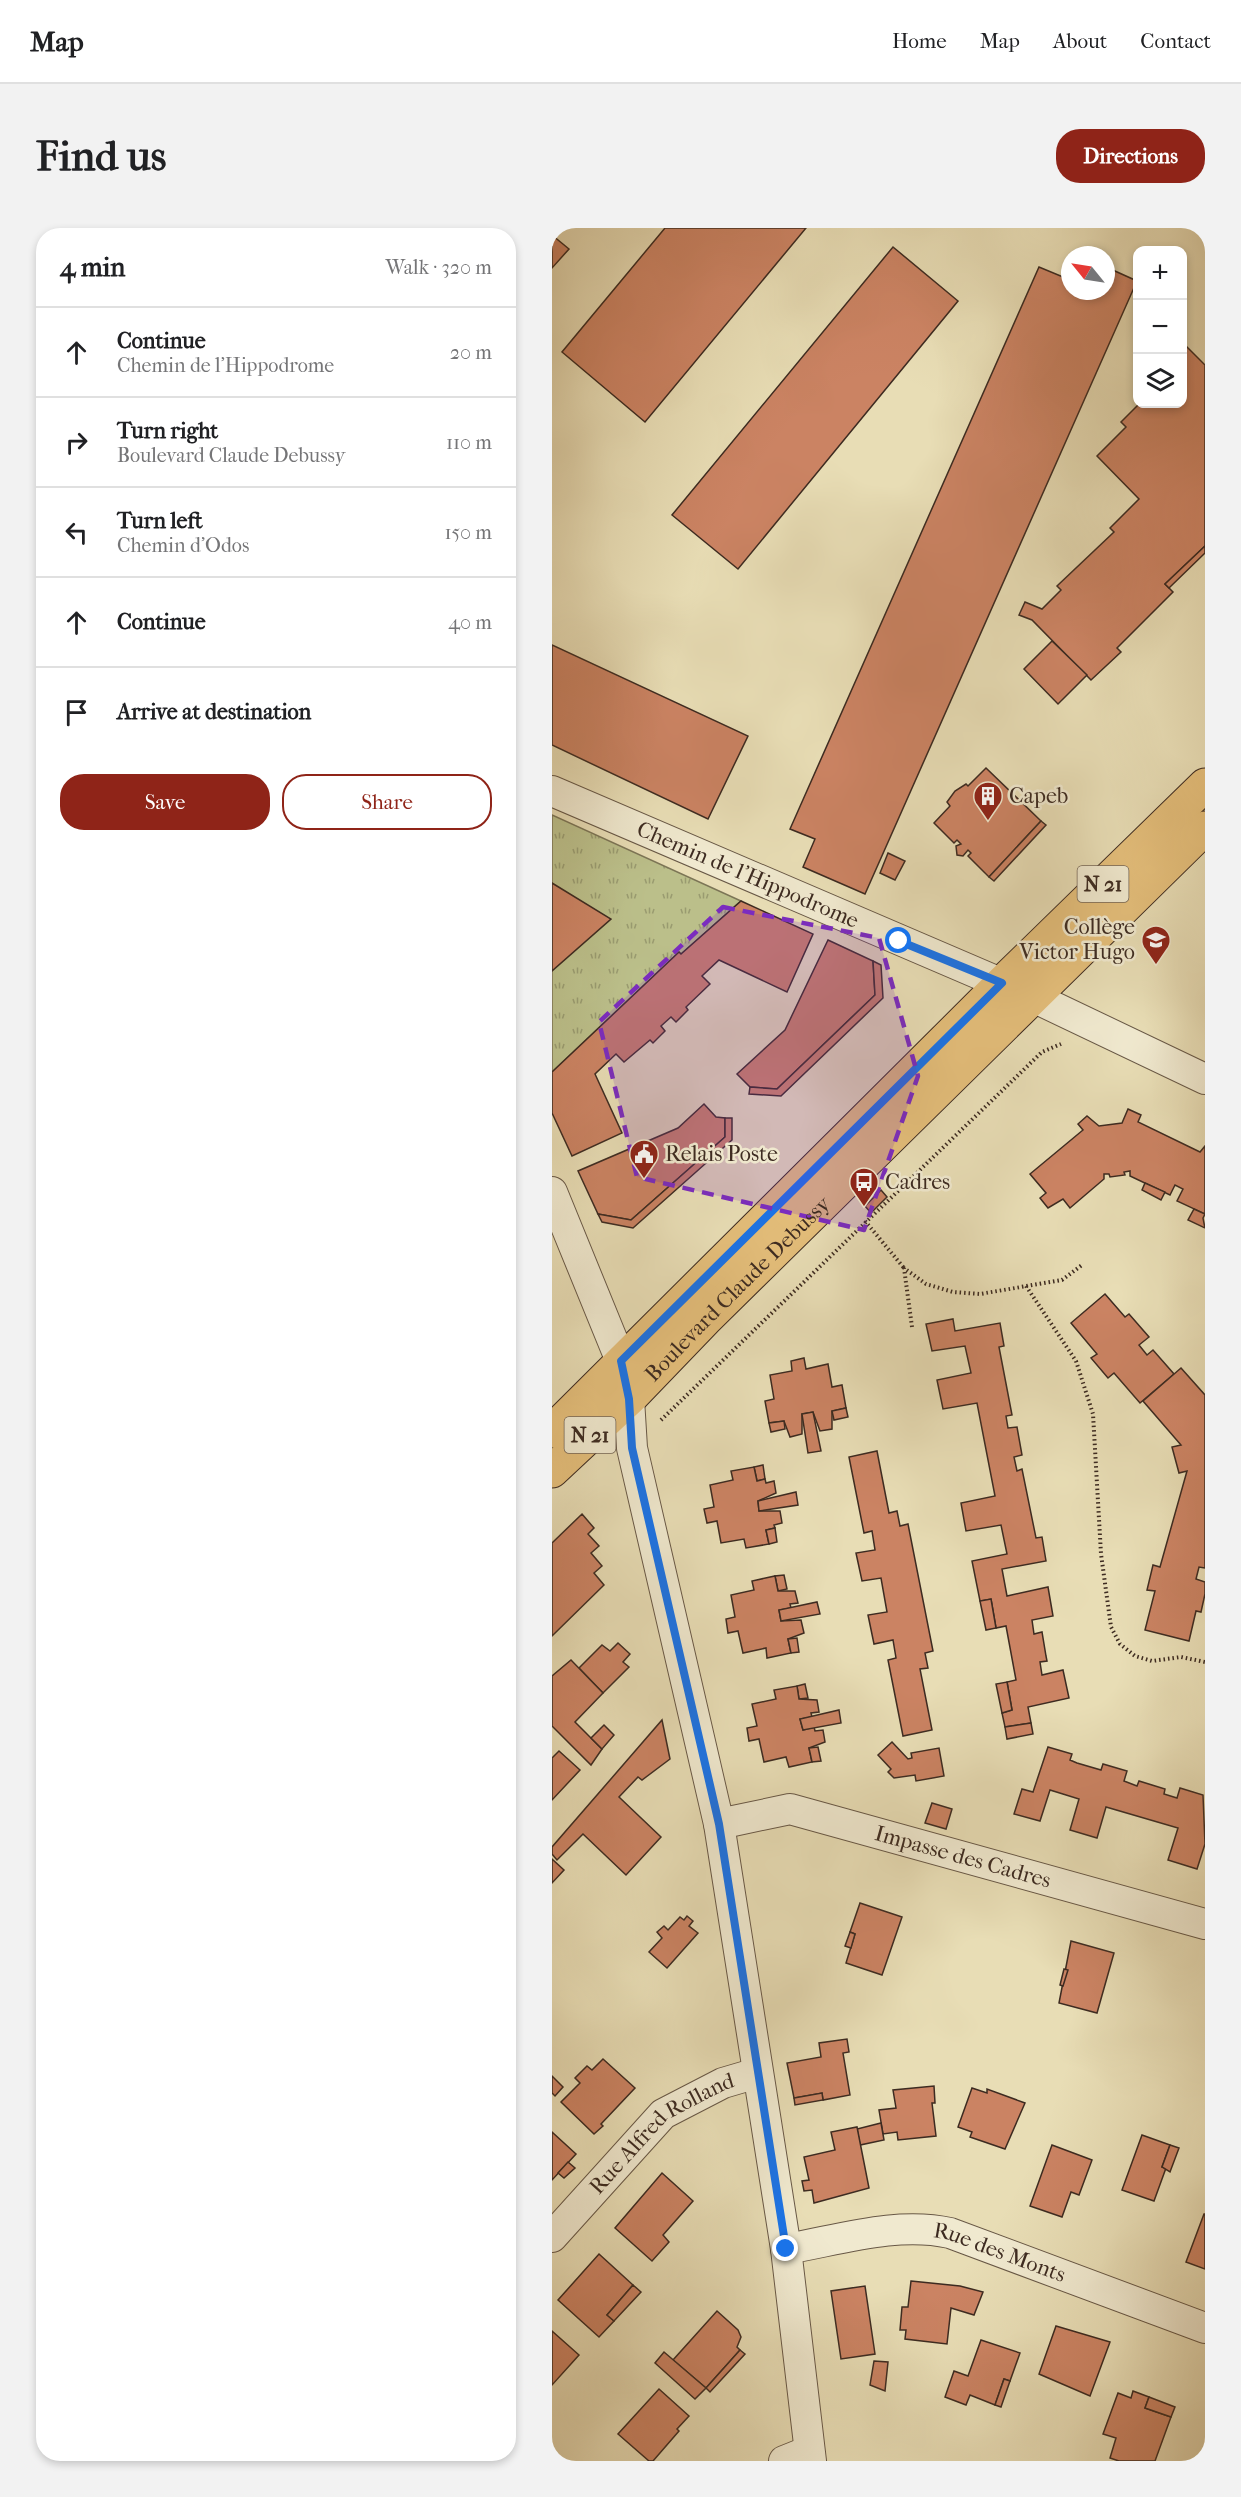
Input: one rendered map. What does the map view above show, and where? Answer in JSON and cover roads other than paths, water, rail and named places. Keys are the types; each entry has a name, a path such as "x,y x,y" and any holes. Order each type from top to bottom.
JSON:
{"main road":[{"name":"Boulevard Claude Debussy","path":"552,1431 1002,983 1205,785"},
{"name":"Boulevard Claude Debussy","path":"552,1471 629,1399 1205,828"}],"street":[{"name":"Chemin de l'Hippodrome","path":"552,791 855,923 1002,983 1205,1079"},
{"path":"552,1192 621,1361 629,1399 632,1448 719,1824 786,2249 801,2458"},
{"name":"Impasse des Cadres","path":"719,1824 790,1809 1205,1924"},
{"name":"Rue Alfred Rolland","path":"552,2237 663,2114 723,2084 758,2073"},
{"name":"Rue des Monts","path":"786,2249 899,2230 928,2228 950,2233 1205,2328"}],"place":[{"name":"Capeb","path":"988,822"},
{"name":"Collège Victor Hugo","path":"1156,966"},
{"name":"Relais Poste","path":"644,1180"},
{"name":"Cadres","path":"864,1208"}]}
